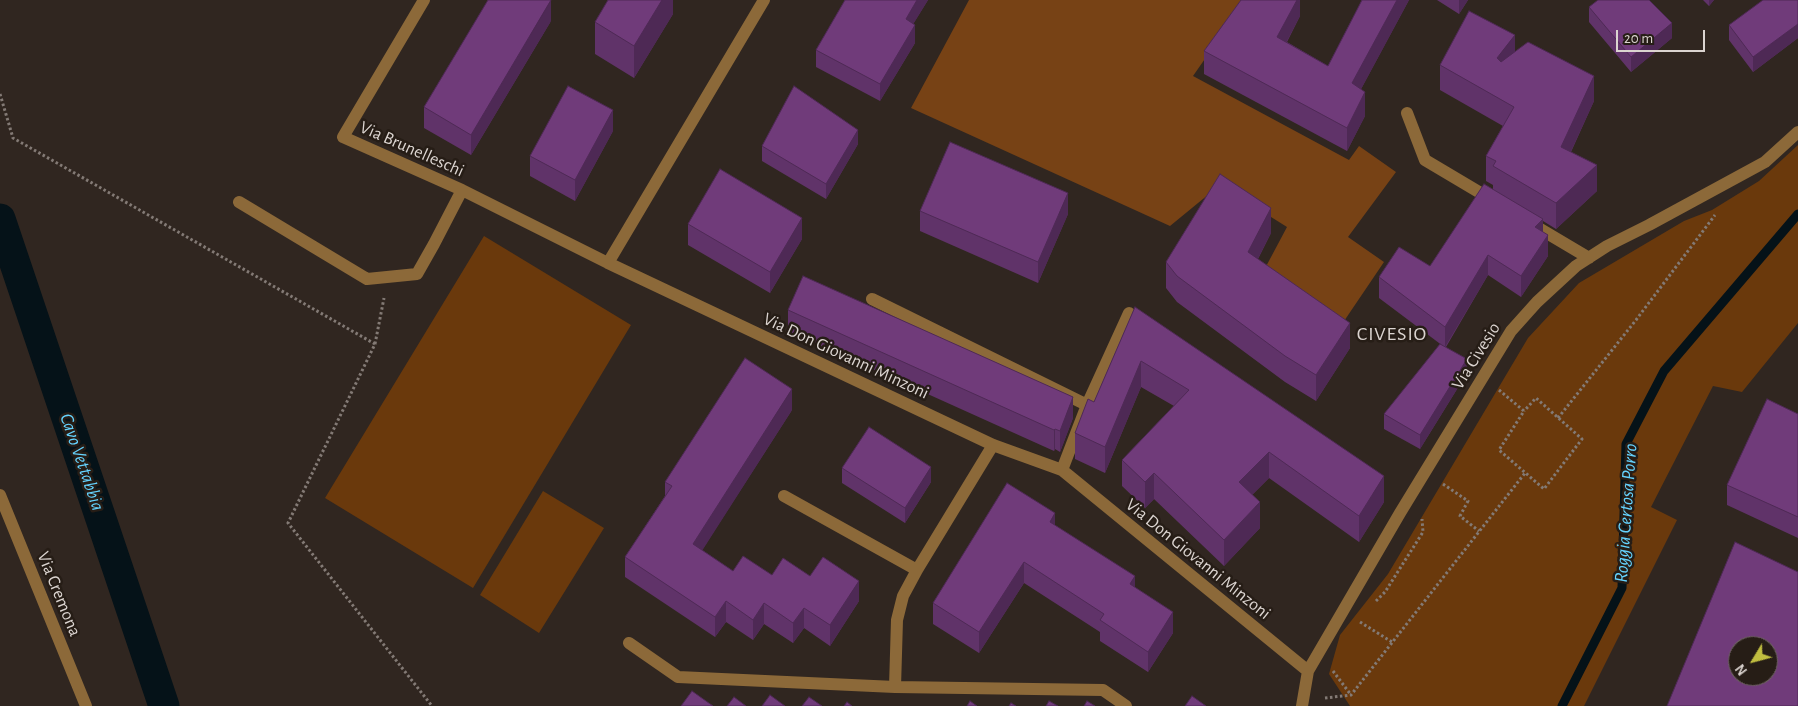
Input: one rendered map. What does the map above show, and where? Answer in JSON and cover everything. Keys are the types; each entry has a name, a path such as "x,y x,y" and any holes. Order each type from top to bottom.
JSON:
{"street":[{"name":"Via Brunelleschi","path":"424,0 343,137 462,190 608,263"},
{"path":"608,263 764,0"},
{"path":"1407,114 1424,160 1505,208"},
{"name":"Via Civesio","path":"1302,706 1308,671 1400,513 1511,331 1537,302 1576,266 1607,246 1764,162 1798,132"},
{"path":"239,202 367,279 417,274 462,190"},
{"path":"1521,218 1590,258"},
{"name":"Via Don Giovanni Minzoni","path":"608,263 993,445 1062,470 1308,671"},
{"path":"872,299 1087,405"},
{"path":"1062,470 1087,405 1129,314"},
{"path":"895,687 897,620 903,596 993,445"},
{"name":"Via Cremona","path":"0,495 86,706"},
{"path":"784,496 917,570"},
{"path":"628,643 678,677 895,687 1103,690 1126,706"}],"path":[{"path":"0,94 13,138 375,344"},
{"path":"1558,418 1716,215 1708,218"},
{"path":"388,276 375,344 288,523 432,706"},
{"path":"1483,377 1524,411"},
{"path":"1500,391 1505,384"},
{"path":"1536,398 1582,439 1544,489 1499,450 1524,411 1536,398"},
{"path":"1325,698 1351,695 1525,473"},
{"path":"1437,490 1448,475"},
{"path":"1442,484 1468,501 1460,516 1479,532"},
{"path":"1374,603 1385,592 1423,532 1422,511"},
{"path":"1342,612 1392,642"},
{"path":"1337,663 1333,672 1351,695"}],"shaded area":[{"path":"969,0 1246,0 1193,76 1349,160 1359,146 1396,172 1348,237 1384,262 1338,330 1262,274 1287,227 1220,185 1170,226 911,108"},
{"path":"1798,145 1798,323 1742,392 1713,386 1651,507 1677,520 1584,706 1350,706 1329,674 1340,635 1388,574 1528,338 1579,283 1684,221 1712,210 1759,181"},
{"path":"484,236 631,325 473,588 325,498"},
{"path":"543,491 604,528 539,633 480,595"}],"building":[{"path":"488,0 551,0 471,135 424,107"},
{"path":"608,0 662,0 634,46 595,22"},
{"path":"845,0 917,0 906,19 915,25 880,84 816,50"},
{"path":"1241,0 1297,0 1277,37 1328,66 1362,0 1397,0 1352,83 1365,92 1347,128 1204,51"},
{"path":"1598,0 1649,0 1672,23 1631,57 1589,7"},
{"path":"1763,0 1798,0 1798,24 1753,57 1729,25"},
{"path":"1469,11 1515,35 1497,58 1501,62 1528,42 1594,76 1561,147 1597,165 1556,203 1493,166 1496,161 1486,156 1514,107 1440,65"},
{"path":"568,86 613,110 575,180 530,156"},
{"path":"794,86 858,130 826,184 762,146"},
{"path":"950,142 1068,193 1038,262 920,211"},
{"path":"720,169 802,218 770,272 688,224"},
{"path":"1220,174 1271,208 1248,252 1350,323 1316,375 1285,356 1177,276 1166,262"},
{"path":"1484,184 1543,219 1535,227 1548,235 1521,276 1488,255 1445,327 1379,277 1399,247 1430,266"},
{"path":"803,276 1073,397 1060,431 1054,430 788,310"},
{"path":"1135,307 1384,476 1359,516 1269,452 1239,482 1260,502 1224,540 1154,473 1145,482 1122,460 1189,390 1141,361 1105,447 1075,433 1088,399 1094,402"},
{"path":"1440,344 1467,359 1420,435 1384,414"},
{"path":"745,358 792,389 693,544 733,571 743,556 772,575 783,558 810,576 823,557 859,581 830,625 804,608 793,623 764,603 753,620 726,601 715,617 625,557 672,486 665,482"},
{"path":"1767,399 1798,414 1798,517 1727,485"},
{"path":"869,427 931,467 905,508 842,468"},
{"path":"1007,483 1055,513 1050,522 1135,576 1130,584 1173,612 1148,652 1100,620 1104,614 1024,562 979,632 933,603"},
{"path":"1735,542 1798,572 1798,706 1667,706"},
{"path":"692,691 713,706 681,706"},
{"path":"770,695 785,706 762,706"},
{"path":"1192,696 1206,706 1185,706"},
{"path":"734,697 746,706 727,706"},
{"path":"809,697 822,706 802,706"},
{"path":"970,701 977,706 967,706"},
{"path":"1049,701 1058,706 1046,706"},
{"path":"1087,701 1095,706 1084,706"},
{"path":"847,702 852,706 844,706"}],"waterway":[{"name":"Roggia Certosa Porro","path":"1562,706 1622,588 1626,444 1664,371 1798,214"},
{"name":"Cavo Vettabbia","path":"0,219 164,706"}],"district":[{"name":"CIVESIO","path":"1392,334"}]}
